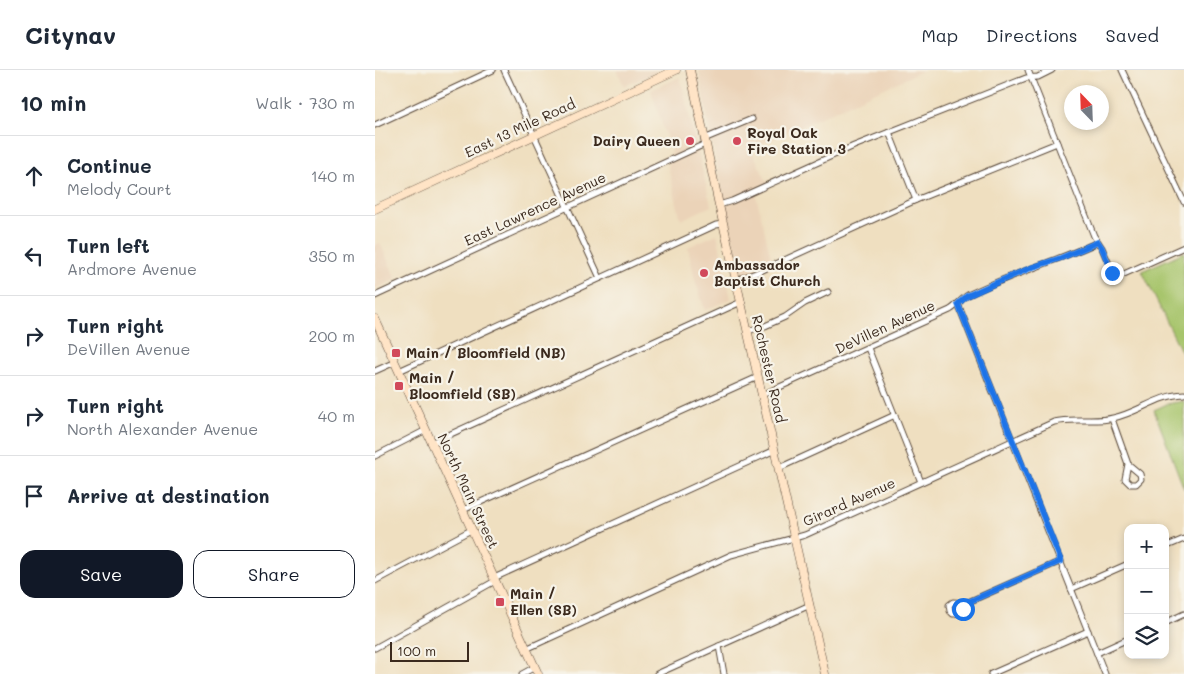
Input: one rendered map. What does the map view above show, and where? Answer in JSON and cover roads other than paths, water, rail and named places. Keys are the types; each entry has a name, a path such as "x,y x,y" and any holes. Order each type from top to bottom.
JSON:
{"main road":[{"name":"East 13 Mile Road","path":"375,209 676,70"},
{"name":"Rochester Road","path":"690,70 825,674"},
{"name":"North Main Street","path":"375,319 536,671"}],"street":[{"path":"375,125 493,70"},
{"path":"504,70 601,278"},
{"path":"1029,70 1094,236 1115,278 1184,248"},
{"path":"719,206 889,132 1026,78 1052,70"},
{"path":"1122,70 1184,202"},
{"name":"East Lawrence Avenue","path":"375,296 752,119"},
{"path":"889,132 916,200"},
{"path":"736,280 756,273 916,200 1057,143"},
{"path":"399,371 716,225 723,224"},
{"name":"DeVillen Avenue","path":"762,395 953,308 967,296 1033,267 1061,258 1098,242"},
{"path":"747,331 765,326 785,317 805,303 828,292"},
{"path":"431,443 741,302"},
{"path":"958,304 1105,674"},
{"path":"868,348 921,482"},
{"path":"375,371 395,362"},
{"path":"463,510 758,376"},
{"name":"Girard Avenue","path":"526,648 738,552 805,535 1013,440 1063,420 1112,419 1166,397 1184,394"},
{"path":"779,468 895,415"},
{"path":"1112,419 1128,464"},
{"path":"375,456 426,430"},
{"path":"375,648 494,579 775,450"},
{"path":"375,581 471,530"},
{"path":"1169,545 1184,539"},
{"path":"966,603 1061,561"},
{"path":"1071,589 1124,566"},
{"path":"657,674 810,605"},
{"path":"1169,620 1184,614"},
{"path":"991,674 1088,631"},
{"path":"1097,653 1124,641"},
{"path":"719,646 724,674"},
{"path":"522,674 536,671"}],"place":[{"name":"Dairy Queen","path":"690,141"},
{"name":"Royal Oak Fire Station 3","path":"737,141"},
{"name":"Ambassador Baptist Church","path":"704,273"},
{"name":"Main / Bloomfield (NB)","path":"396,353"},
{"name":"Main / Bloomfield (SB)","path":"399,386"},
{"name":"Main / Ellen (SB)","path":"500,602"}]}
